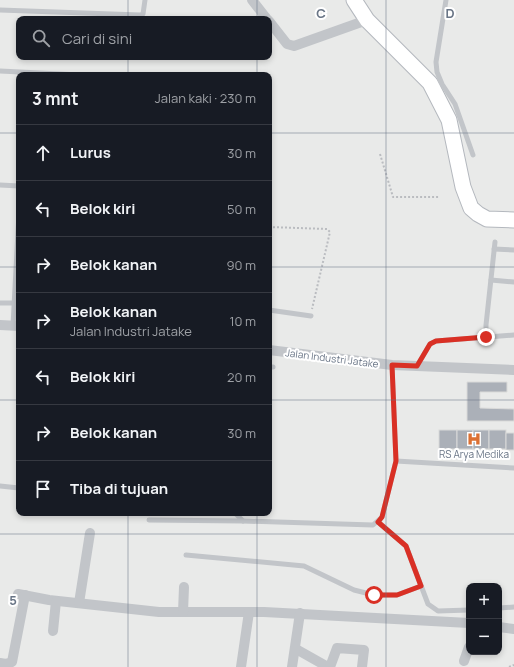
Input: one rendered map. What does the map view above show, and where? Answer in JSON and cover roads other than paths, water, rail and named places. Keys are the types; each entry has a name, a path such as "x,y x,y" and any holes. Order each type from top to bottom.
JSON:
{"street":[{"path":"252,0 265,16"},
{"path":"354,0 367,20 430,83 449,120 464,187 472,208 478,214 488,218 514,220"},
{"path":"272,25 287,44 294,46 367,20"},
{"path":"0,325 16,326"},
{"name":"Jalan Industri Jatake","path":"272,350 392,365 514,370"},
{"path":"79,603 90,533"},
{"path":"183,612 184,587"},
{"path":"0,663 6,664 12,662 22,595 159,612 300,613 466,623"},
{"path":"53,631 56,600"},
{"path":"241,667 249,612"},
{"path":"292,667 296,649 300,613"},
{"path":"502,627 514,629"},
{"path":"296,649 329,667 337,648 343,647 364,650 362,667"},
{"path":"464,661 466,655"}],"lane":[{"path":"0,10 140,15 143,14 145,0"},
{"path":"446,0 436,62 437,72 442,84 455,104 473,155"},
{"path":"0,71 16,72"},
{"path":"0,185 16,186"},
{"path":"486,337 495,242"},
{"path":"494,249 514,250"},
{"path":"16,267 14,303 16,326"},
{"path":"491,280 514,282"},
{"path":"0,303 14,303"},
{"path":"272,310 311,316"},
{"path":"417,366 430,344 436,341 514,335"},
{"path":"148,520 243,521 373,526 382,517 396,461 392,365"},
{"path":"396,461 514,468"},
{"path":"0,486 16,488"},
{"path":"238,516 243,521"},
{"path":"378,522 406,546 428,604 438,611 466,610"},
{"path":"186,555 304,566 354,590 374,595 397,595 421,586"},
{"path":"502,608 514,607"}],"place":[{"name":"RS Arya Medika","path":"474,439"}]}
